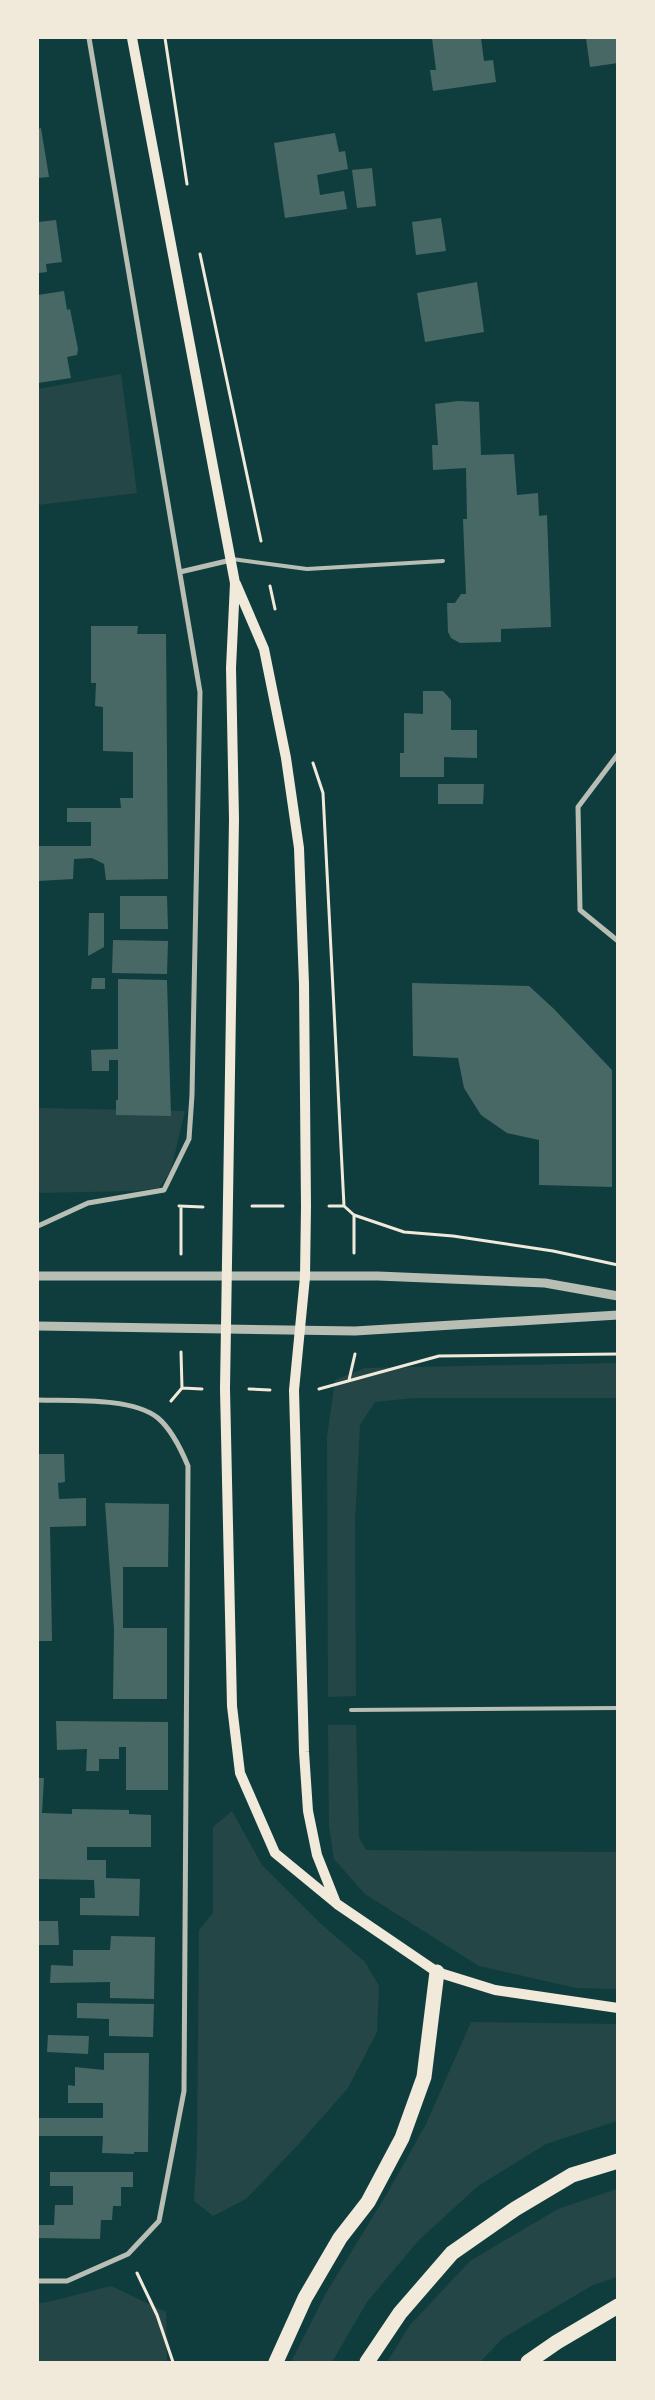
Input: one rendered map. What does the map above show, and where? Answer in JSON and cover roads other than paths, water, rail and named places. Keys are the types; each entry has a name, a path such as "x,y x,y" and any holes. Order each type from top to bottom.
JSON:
{"highway":[{"path":"276,2362 304,2298 340,2238 368,2202 402,2138 424,2077 437,1972"},
{"path":"367,2362 400,2312 452,2253 515,2209 572,2175 618,2161"},
{"path":"528,2362 557,2342 618,2306"}],"main road":[{"path":"132,38 232,559 235,583 231,668 234,818 225,1328 232,1706 240,1773 275,1853 336,1904 437,1972 495,1990 618,2008"},
{"path":"235,583 264,650 286,758 298,848 304,984 306,1206 305,1277 294,1390 304,1752 308,1811 317,1855 336,1904"}],"street":[{"path":"38,1226 88,1204 164,1190 189,1139 192,1095 200,692 89,38"},
{"path":"180,572 232,559"},
{"path":"618,754 578,807 580,910 618,941"},
{"path":"38,1276 378,1276 545,1283 618,1296"},
{"path":"38,1326 354,1331 618,1315"},
{"path":"38,1400 124,1403 157,1417 180,1445 188,1466 184,2091 159,2221 128,2254 67,2281 38,2282"}],"lane":[{"path":"232,559 307,569 443,561"},
{"path":"351,1710 618,1708"}]}
